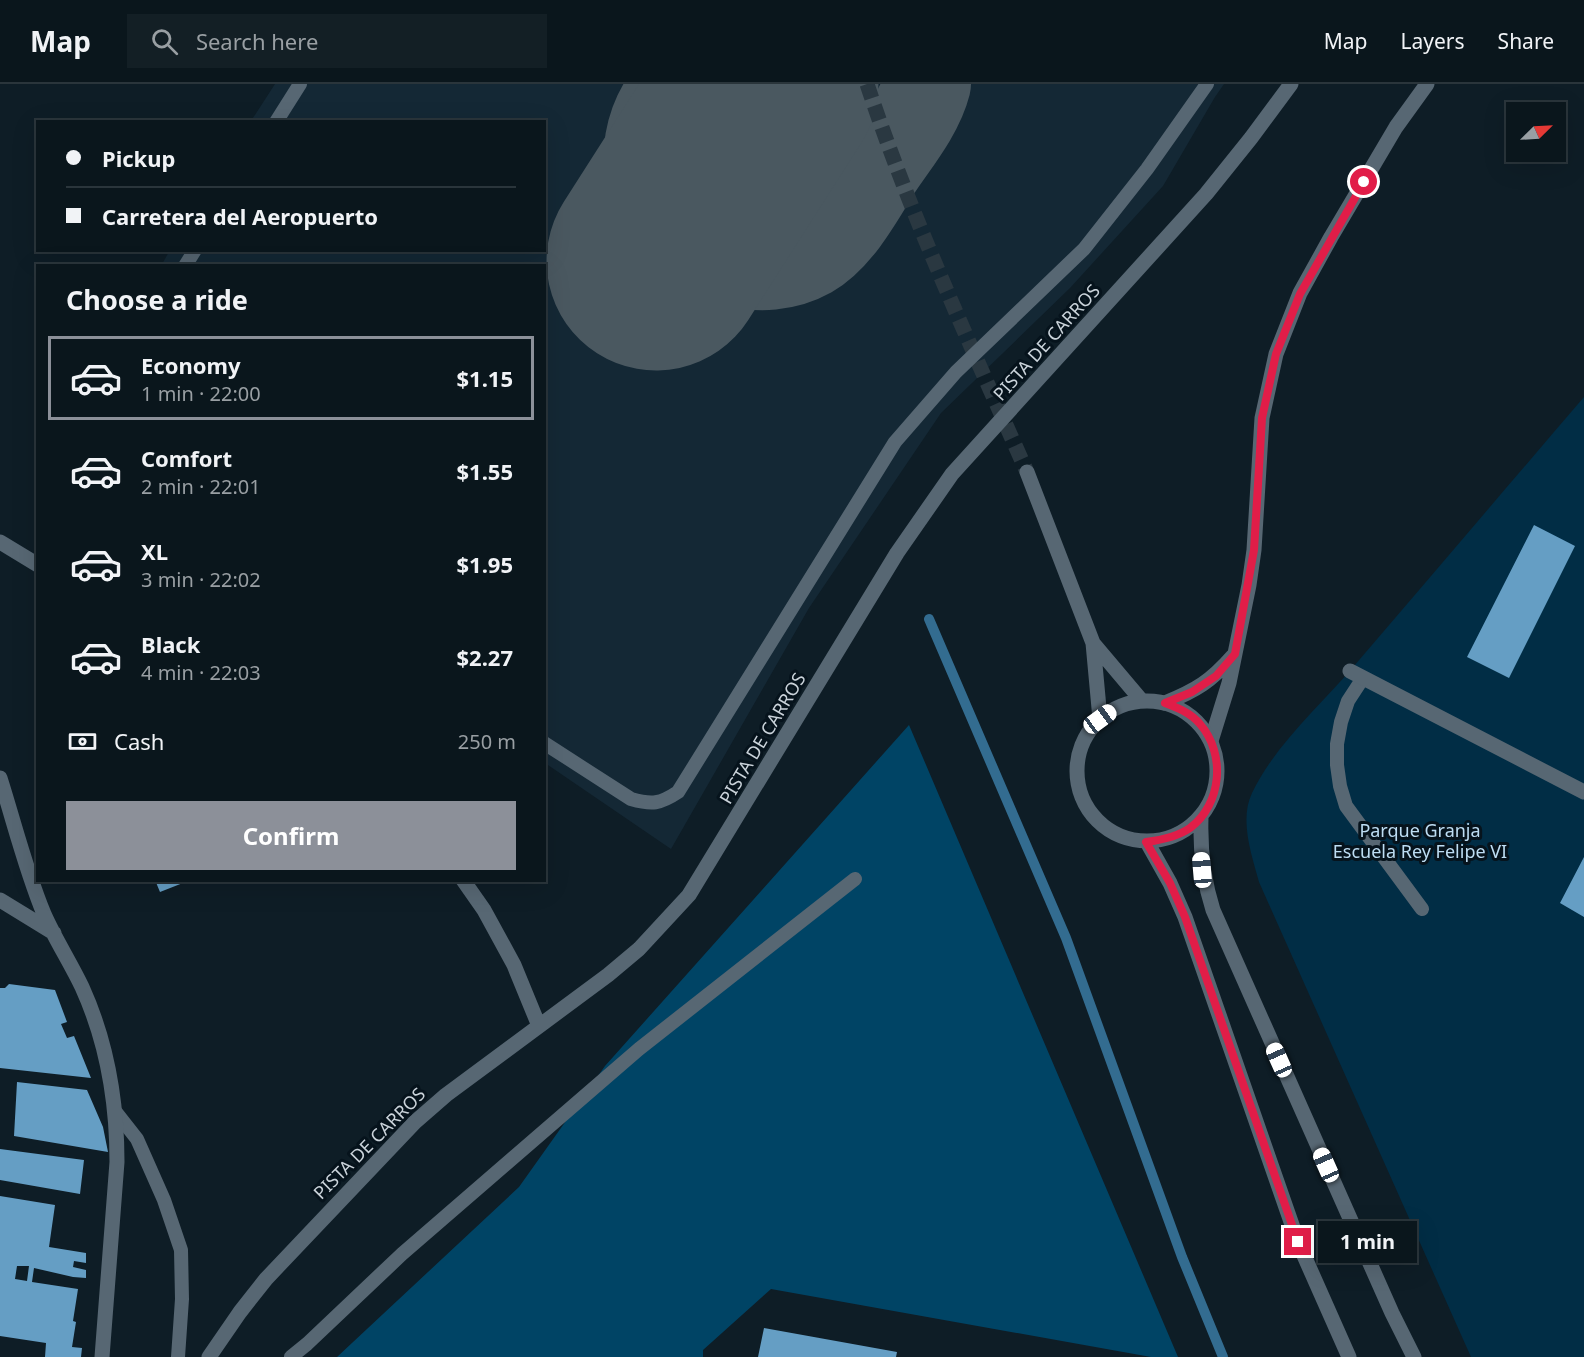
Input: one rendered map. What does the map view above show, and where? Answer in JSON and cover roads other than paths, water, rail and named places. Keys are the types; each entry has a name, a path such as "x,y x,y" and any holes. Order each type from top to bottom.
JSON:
{"street":[{"name":"PISTA DE CARROS","path":"209,1357 266,1279 415,1122 446,1095 608,975 639,949 689,895 897,554 952,474 1206,194 1291,84"},
{"path":"1211,741 1229,683 1254,550 1262,418 1276,354 1300,294 1331,237 1396,127 1427,84"},
{"path":"1027,472 1093,643 1100,719"},
{"path":"0,542 36,564"},
{"path":"1093,643 1142,701"},
{"path":"1165,703 1192,692 1216,676 1235,654"},
{"path":"1357,674 1584,792"},
{"path":"1142,701 1165,703 1184,711 1200,724 1211,741 1218,768 1214,794 1201,818 1176,836 1146,842 1124,838 1104,827 1089,810 1079,789 1077,767 1082,745 1089,731 1112,710 1127,703 1142,701"},
{"path":"0,778 38,896 95,1021 104,1052 115,1111 117,1162 102,1357"},
{"path":"1201,818 1202,870 1213,910 1392,1313 1414,1357"},
{"path":"1146,842 1170,883 1185,917 1298,1242 1349,1357"},
{"path":"464,882 484,910 514,965 539,1026"},
{"path":"0,900 54,933"}],"lane":[{"path":"277,120 300,84"},
{"path":"546,744 631,799 648,803 664,801 678,792 895,442 956,372 1084,249 1147,169 1207,84"},
{"path":"1357,674 1341,722 1337,754 1340,786 1346,806 1422,909"},
{"path":"291,1357 308,1344 408,1248 639,1049 855,879"},
{"path":"115,1111 137,1139 167,1207 181,1250 182,1299 178,1357"}],"waterway":[{"path":"929,619 1066,938 1182,1257 1223,1357"}],"tunnel":[{"path":"867,84 922,231 1027,472"}],"park label":[{"name":"Parque Granja Escuela Rey Felipe VI","path":"1420,840"}]}
